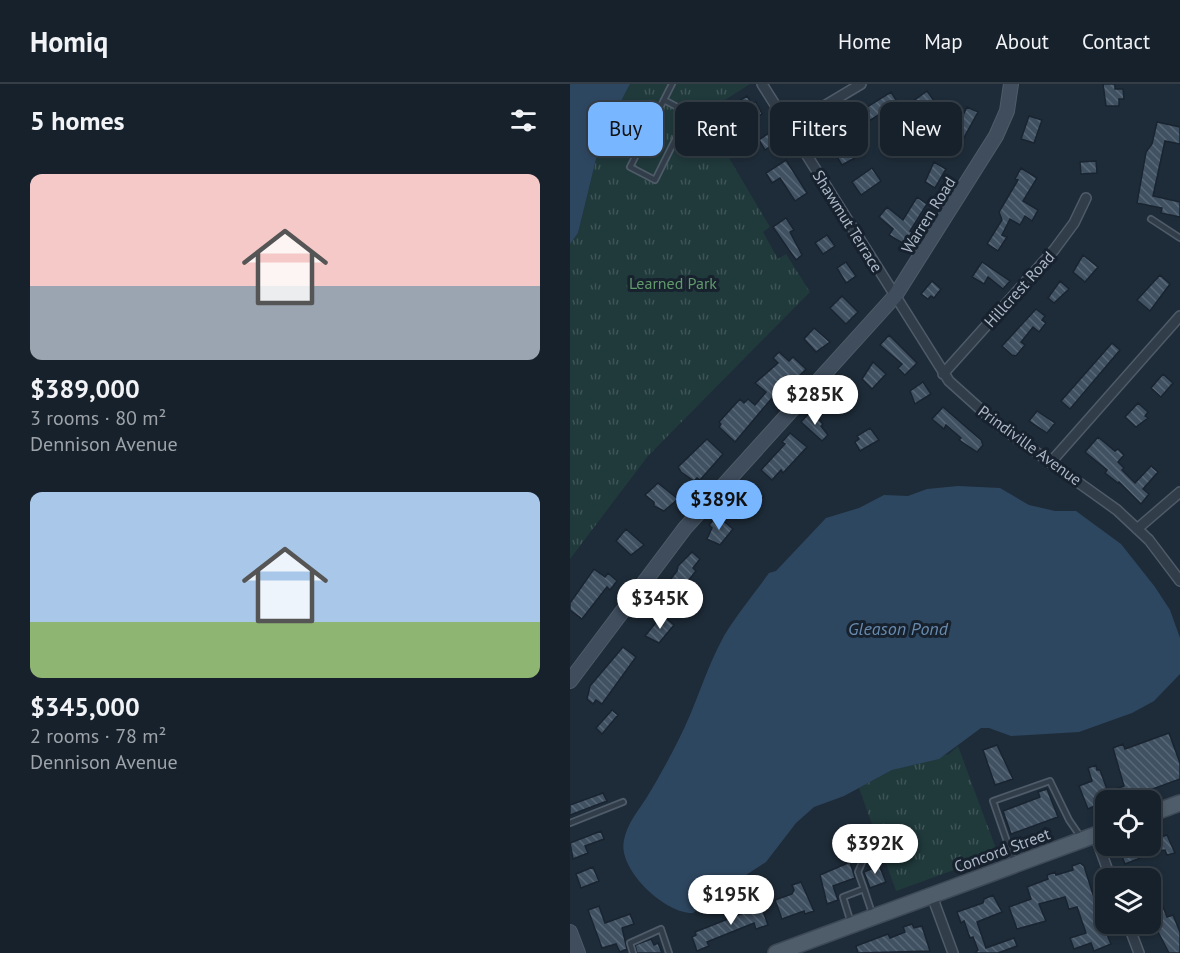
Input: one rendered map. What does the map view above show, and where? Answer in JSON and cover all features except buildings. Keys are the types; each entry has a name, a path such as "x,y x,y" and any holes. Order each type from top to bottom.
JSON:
{"main road":[{"path":"1161,810 1180,803"},
{"name":"Concord Street","path":"776,953 1094,835"}],"street":[{"name":"Shawmut Terrace","path":"762,84 773,102"},
{"path":"831,102 861,84"},
{"name":"Warren Road","path":"570,681 691,521 895,296 996,136 1007,111 1011,84"},
{"name":"Shawmut Terrace","path":"807,156 895,296"},
{"name":"Hillcrest Road","path":"943,374 1054,250 1074,223 1086,198"},
{"name":"Prindiville Avenue","path":"895,296 943,374 956,390 998,425 1095,492 1137,529 1180,581"},
{"path":"1051,462 1180,316"},
{"path":"1137,529 1180,492"},
{"path":"1094,835 1107,868"},
{"path":"932,896 953,953"},
{"path":"570,932 578,953"},
{"path":"1132,934 1139,953"}],"lane":[{"path":"664,100 683,110 687,116 655,180 630,167 672,84"},
{"path":"1151,219 1180,238"},
{"path":"1015,865 993,801 1050,781 1094,835"},
{"path":"570,823 623,802"},
{"path":"864,858 858,872 874,917"},
{"path":"852,925 843,897 864,889"},
{"path":"633,953 630,943 661,929 669,953"}],"green space":[{"name":"Learned Park","path":"630,84 750,84 722,102 675,102 675,156 728,156 770,227 763,232 778,259 786,254 810,292 648,456 570,559 570,244 578,233 597,156 663,156 663,102 621,102"},
{"path":"958,746 998,854 896,891 859,788 892,770 949,754"}],"water":[{"path":"570,84 630,84 621,102 588,102 588,156 597,156 578,233 570,244"},
{"name":"Gleason Pond","path":"958,486 1000,488 1029,505 1055,511 1076,511 1121,544 1170,610 1180,638 1180,674 1154,701 1132,713 1079,732 1011,736 989,728 981,728 939,759 892,770 844,796 814,807 796,823 766,862 729,886 719,900 712,898 693,913 669,906 657,898 645,888 628,864 624,852 625,834 675,748 717,649 740,612 769,573 776,571 826,518 859,508 884,495 908,496 927,489"}]}
